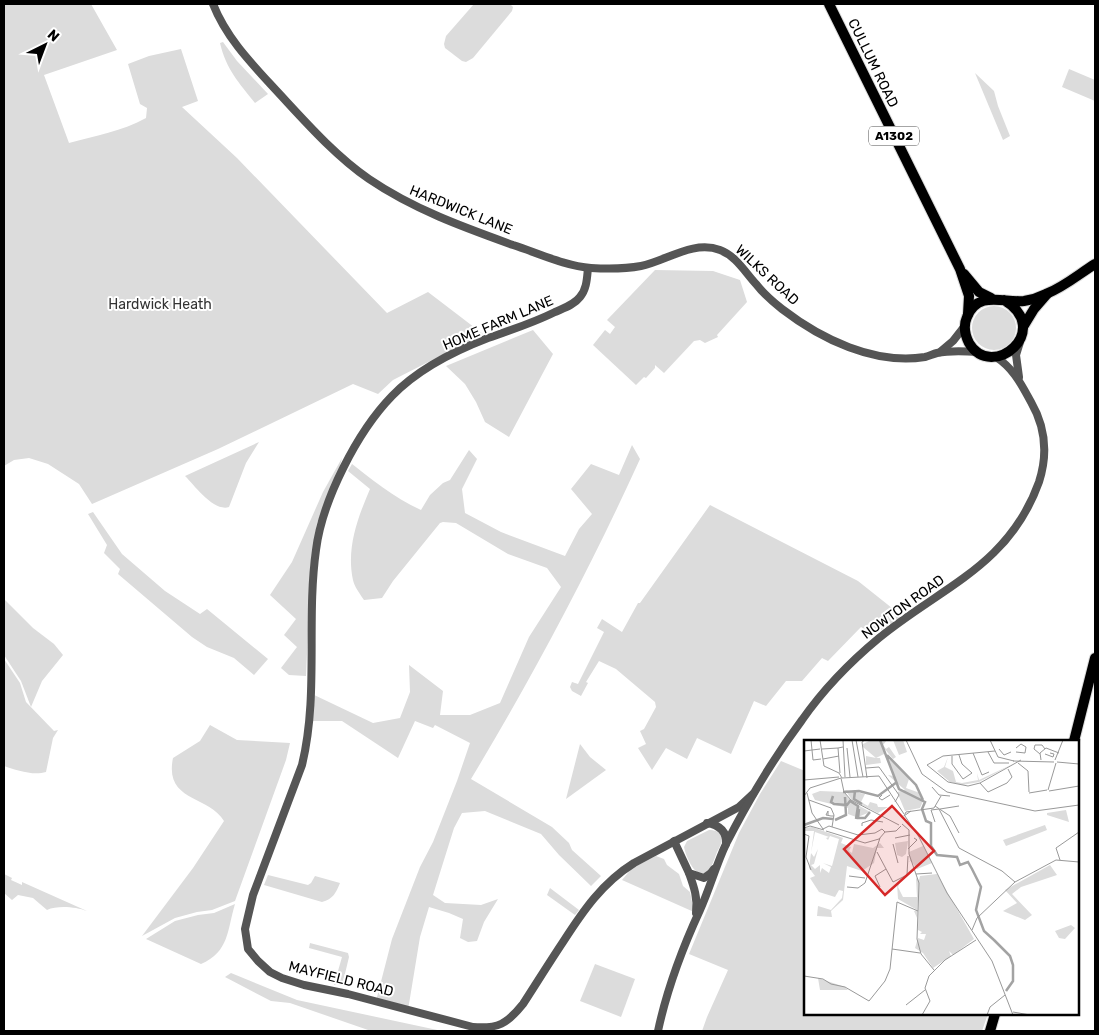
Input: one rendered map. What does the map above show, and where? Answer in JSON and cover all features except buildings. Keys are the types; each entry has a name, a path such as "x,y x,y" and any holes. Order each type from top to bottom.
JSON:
{"main road":[{"name":"CULLUM ROAD","path":"828,4 960,269 969,296 968,314"},
{"path":"1047,294 1034,309 1023,327 1020,342 1014,350 996,357 987,356 971,346 966,337 964,327 968,314 977,303 991,298 1025,301 1047,294 1095,264"},
{"name":"CULLUM ROAD","path":"960,269 978,292 991,298"},
{"path":"1084,272 1095,270"},
{"path":"1004,300 1014,306 1021,316 1023,327"},
{"path":"1074,740 1095,658"},
{"path":"990,1031 995,1015"}],"street":[{"name":"HARDWICK LANE","path":"213,4 221,23 232,40 264,77 342,156 368,178 401,199 437,217 558,261 588,268 610,269 641,266 672,254 693,249 707,247 719,249"},
{"name":"WILKS ROAD","path":"719,249 728,254 742,267 757,285 779,306 805,326 827,338 863,353 893,357 925,357 958,350 978,352"},
{"name":"HOME FARM LANE","path":"379,410 403,385 453,354 536,322 576,301 584,290 588,268"},
{"path":"938,353 954,341 964,327"},
{"name":"NOWTON ROAD","path":"1020,342 1016,355 1020,382"},
{"name":"NOWTON ROAD","path":"658,1031 666,996 726,844 753,794 802,719 840,674 878,639 976,569 1016,528 1034,496 1043,467 1046,448 1044,436 1037,412 1020,382 1011,368 996,357"},
{"name":"MAYFIELD ROAD","path":"379,410 350,454 336,484 318,536 314,572 310,714 306,747 302,765 252,895 245,929 248,949 258,962 270,972 282,978 473,1027 486,1028 503,1024 512,1018 523,1004 584,910 606,883 621,871 738,806 753,794"},
{"path":"706,823 719,826 727,838 726,844"},
{"name":"NOWTON ROAD","path":"674,842 695,888 697,898 696,918"},
{"name":"NOWTON ROAD","path":"689,873 704,878 711,873 718,863"}],"green space":[{"name":"Hardwick Heath","path":"4,4 91,4 117,50 44,75 69,143 118,130 146,118 147,108 140,104 128,64 149,56 181,49 198,101 182,107 237,158 387,313 428,292 483,334 393,380 378,394 353,384 218,449 92,504 79,484 48,464 29,458 14,460 4,466"},
{"path":"474,4 510,4 513,7 512,11 473,58 466,62 445,48 444,44 446,36"},
{"path":"223,42 237,61 268,94 255,103 229,68 220,43"},
{"path":"1069,69 1095,80 1095,101 1062,87"},
{"path":"975,73 994,91 1010,136 1003,140"},
{"path":"655,270 713,271 740,280 747,302 717,335 718,337 705,343 700,340 694,341 664,373 655,365 655,368 646,378 644,377 636,385 593,345 605,330 610,334 615,327 607,320"},
{"path":"994,306 1006,310 1012,316 1016,328 1012,340 1006,346 994,350 982,346 976,340 972,328 976,316 982,310"},
{"path":"533,330 553,354 509,437 485,422 465,384 446,366"},
{"path":"259,442 246,463 229,507 223,508 211,502 185,476"},
{"path":"632,445 640,459 621,500 560,622 517,701 471,779 552,827 569,843 572,850 601,876 591,886 559,855 541,834 485,811 462,813 454,828 433,895 445,903 481,905 498,899 484,922 477,941 468,942 460,938 463,919 429,907 420,937 408,1010 376,1001 392,939 420,867 433,842 470,743 435,725 433,728 415,721 398,758 342,721 309,721 310,693 373,723 400,718 410,692 409,665 443,691 440,715 470,715 500,703 529,637 561,587 547,568 508,554 456,523 443,522 440,523 393,581 382,598 364,600 354,582 351,556 354,533 370,489 348,471 352,464 347,460 374,481 421,510 430,495 443,483 450,480 469,450 477,459 462,489 465,513 501,532 565,556 579,529 592,514 571,489 591,464 619,475"},
{"path":"342,458 317,523 311,562 306,676 289,675 281,668 297,647 284,635 296,619 270,595 292,562 323,492"},
{"path":"710,505 858,581 902,616 874,635 861,627 828,661 822,658 802,681 786,681 766,706 754,701 731,754 697,738 687,759 666,748 652,770 638,748 646,744 640,731 644,729 656,707 655,702 616,669 599,661 586,682 588,683 581,696 572,691 570,687 572,682 578,684 604,632 597,628 602,619 622,632 638,603 640,603"},
{"path":"93,512 122,554 165,591 200,614 207,609 268,659 254,675 234,658 207,647 192,637 118,574 120,569 104,553 107,545 88,514"},
{"path":"4,599 33,628 54,644 63,655 42,681 31,707 21,681 4,655"},
{"path":"4,659 20,683 26,702 54,731 58,730 53,738 46,772 30,773 4,766"},
{"path":"210,725 237,740 290,743 286,760 235,901 212,910 175,918 142,936 193,868 224,821 208,806 181,790 175,783 172,772 173,758 200,741"},
{"path":"580,744 590,757 606,770 566,799"},
{"path":"781,761 804,771 804,1015 988,1015 982,1031 702,1031 728,970 689,954 739,833 760,794"},
{"path":"709,830 718,832 721,845 711,867 702,874 693,868 684,847 687,841"},
{"path":"656,856 664,859 667,865 679,874 683,886 690,892 694,912 622,880 632,868"},
{"path":"4,874 22,885 22,882 87,911 67,907 56,907 47,910 33,898 18,895 12,900 4,893"},
{"path":"268,875 308,885 315,876 340,883 334,895 322,902 264,885"},
{"path":"550,888 579,910 575,915 547,895"},
{"path":"235,904 222,947 210,959 201,964 146,939 175,921 214,913"},
{"path":"310,943 348,953 349,957 343,982 334,985 342,957 309,948"},
{"path":"595,964 635,979 621,1017 580,1001"},
{"path":"231,973 297,1000 442,1031 371,1031 290,1003 271,1001 225,977"}]}
